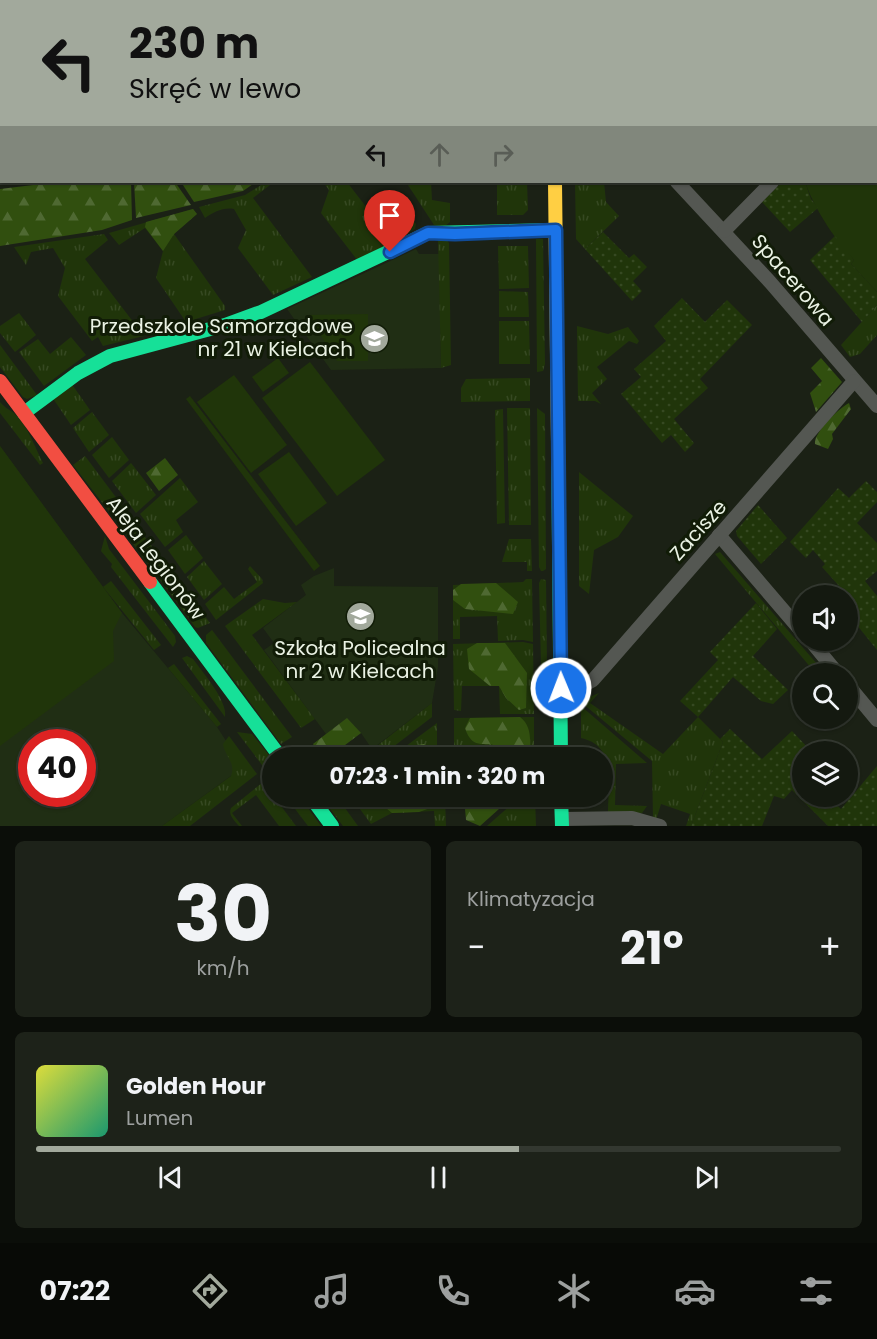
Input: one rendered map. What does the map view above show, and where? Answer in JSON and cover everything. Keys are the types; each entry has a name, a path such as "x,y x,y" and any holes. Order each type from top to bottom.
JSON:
{"street":[{"path":"555,183 561,747"},
{"name":"Spacerowa","path":"678,183 724,231 877,406"},
{"path":"724,231 771,183"},
{"path":"24,413 78,373 110,356 225,325 261,312 428,233 556,230"},
{"name":"Aleja Legionów","path":"0,381 273,747"},
{"name":"Zacisze","path":"561,688 580,687 593,680 854,381"},
{"path":"719,535 792,620"},
{"path":"819,651 829,663"},
{"path":"858,697 877,720"},
{"path":"318,807 332,826"},
{"path":"561,807 562,822 632,818 660,826"}],"shaded area":[{"name":"Przedszkole Samorządowe nr 21 w Kielcach","path":"416,249 419,254 439,254 441,368 331,370 287,309"},
{"path":"0,446 122,613 217,727 243,767 162,826 0,826"},
{"path":"334,568 334,586 438,587 438,667 432,703 375,747 371,747 361,733 342,747 315,747 313,744 326,734 264,650 274,643 263,628 306,595 301,585 314,576"}],"green space":[{"path":"50,183 131,183 132,220 102,230 0,246 0,189"},
{"path":"134,183 176,183 191,205 136,218"},
{"path":"182,183 255,183 243,191 194,202"},
{"path":"264,183 273,183 253,198 312,277 273,295 238,248 246,230 234,209 219,210 205,218 199,207 245,195"},
{"path":"324,183 348,183 383,229 406,212 416,224 415,229 358,261 321,213 329,190"},
{"path":"407,183 431,183 432,200 450,203 450,222 445,226 434,225"},
{"path":"497,183 527,183 528,210 523,215 497,215"},
{"path":"575,183 604,183 606,202 619,216 585,249 576,239"},
{"path":"781,183 805,183 811,199 818,208 790,232 762,202"},
{"path":"805,183 877,183 877,292 851,264 854,260 826,223"},
{"path":"193,209 197,214 174,234 225,306 225,310 186,322 156,278 163,251 145,228 119,245 109,233"},
{"path":"193,209 197,214 174,234 163,251 145,227 146,222"},
{"path":"603,232 629,258 634,254 647,267 633,281 642,291 632,301 585,249"},
{"path":"104,234 108,240 85,259 144,336 103,346 98,337 92,341 58,296 65,268 53,248 31,252 26,265 14,247"},
{"path":"835,236 854,260 851,264 877,292 877,305 862,322 810,260"},
{"path":"438,238 446,239 449,243 451,365 441,368"},
{"path":"536,239 543,239 545,364 543,371 537,372"},
{"path":"498,246 528,246 529,288 499,289"},
{"path":"499,291 528,292 529,317 499,317"},
{"path":"682,298 705,322 727,300 752,325 700,379 708,388 674,419 694,443 685,452 671,435 662,443 621,394 641,377 634,369 666,341 654,326"},
{"path":"877,305 877,335 860,354 850,357 841,345"},
{"path":"19,313 36,335 15,352 0,333 0,326"},
{"path":"368,314 368,361 337,361 308,315"},
{"path":"499,321 529,321 530,364 499,364"},
{"path":"577,326 608,334 628,327 639,341 637,344 629,341 597,367 607,379 592,393 601,404 595,401 578,401"},
{"path":"71,337 86,355 44,386 19,352 38,339 50,354"},
{"path":"0,345 37,395 27,399 23,397 0,367"},
{"path":"278,358 289,373 263,392 252,377"},
{"path":"821,358 842,382 816,412 810,393 822,381 811,368"},
{"path":"310,362 385,460 337,496 262,398"},
{"path":"234,375 287,445 251,473 197,402"},
{"path":"530,378 530,401 461,402 461,388 466,379"},
{"path":"71,383 90,410 71,425 52,397"},
{"path":"190,396 320,566 314,571 186,399"},
{"path":"0,402 24,425 43,463 40,465 0,413"},
{"path":"849,403 851,409 832,434 833,439 828,449 815,444 822,427"},
{"path":"507,408 530,408 531,525 509,525"},
{"path":"537,408 545,414 546,569 543,571 539,567"},
{"path":"503,409 505,523 497,524 495,410"},
{"path":"92,412 109,435 89,452 73,428"},
{"path":"112,437 129,460 109,478 92,455"},
{"path":"0,446 122,613 113,631 114,661 23,729 18,729 18,733 0,746"},
{"path":"289,452 327,503 296,526 258,474"},
{"path":"85,456 127,512 115,519 73,465"},
{"path":"165,458 178,475 159,491 146,473"},
{"path":"131,463 156,495 136,513 112,481"},
{"path":"579,472 633,516 618,537 594,550 589,594 579,586"},
{"path":"180,478 198,502 176,520 183,532 165,547 140,514"},
{"path":"866,481 877,492 877,502 857,523 877,543 877,571 865,581 877,596 877,650 858,626 858,585 838,585 822,567 825,564 813,550 806,558 790,542 838,488 849,498"},
{"path":"758,505 787,538 761,564 737,536 736,531"},
{"path":"129,516 210,623 195,627 119,525"},
{"path":"186,535 203,558 185,574 168,550"},
{"path":"105,536 109,549 175,636 176,642 173,647 101,551"},
{"path":"509,539 531,539 532,571 527,571 527,562 502,562"},
{"path":"720,552 792,635 792,645 715,554"},
{"path":"204,561 222,584 204,600 187,577"},
{"path":"250,566 263,583 216,620 205,604 224,587 234,599 257,582 248,569"},
{"path":"526,579 532,579 533,642 498,641 497,616 460,617 460,639 453,639 453,585 523,582"},
{"path":"541,579 546,580 547,665 541,665 539,583"},
{"path":"111,581 161,645 154,650 103,587"},
{"path":"496,583 518,602 513,614 465,609 453,600 453,590 461,584"},
{"path":"263,599 285,603 297,602 252,635 315,719 301,728 225,626"},
{"path":"756,603 777,629 753,656 788,690 773,704 761,701 733,677 698,717 680,701 718,660 710,652"},
{"path":"212,630 292,737 281,744 206,643 206,635"},
{"path":"523,642 533,644 534,714 500,714 499,686 462,686 461,711 454,710 453,644"},
{"path":"477,643 505,643 527,673 526,708 519,710 506,698 499,686 490,686 469,669 467,649"},
{"path":"797,651 806,651 816,663 807,663"},
{"path":"187,656 193,659 214,687 223,703 225,717 182,658"},
{"path":"174,664 221,724 217,727 168,668"},
{"path":"599,693 590,703 663,754 698,717 723,742 691,826 686,826 690,814 661,804 656,820 653,819 652,761 578,702"},
{"path":"432,703 432,717 393,747 376,747"},
{"path":"581,706 647,763 616,764 615,805 647,806 642,813 608,812 608,807 613,807 613,747 598,747 581,738"},
{"path":"520,717 529,730 530,747 500,747 476,743 468,736 465,728 470,718"},
{"path":"534,717 534,747 454,747 454,718"},
{"path":"347,718 361,733 342,747 315,747 313,744"},
{"path":"437,723 437,747 405,747"},
{"path":"730,729 762,759 792,731 802,741 792,741 792,790 784,799 774,796 762,826 691,826 723,742 720,739"},
{"path":"237,732 252,734 262,747 262,765"},
{"path":"229,736 257,774 190,826 162,826 231,776 231,763 223,744"},
{"path":"424,744 429,747 404,747"},
{"path":"877,766 877,826 828,826 809,807 839,807 841,809 858,807 858,789"},
{"path":"262,783 262,803 256,795 232,813 242,826 233,820 230,813 231,808"},
{"path":"265,807 282,807 296,826 279,826"},
{"path":"294,807 307,807 321,826 308,826"},
{"path":"329,807 344,807 358,826 343,826"},
{"path":"358,807 445,807 446,826 435,826 434,811 392,813 371,824"},
{"path":"372,807 433,807 419,812 392,813 386,808 373,809"},
{"path":"465,807 501,807 480,826 466,820"},
{"path":"509,807 535,807 536,826 487,826"}],"traffic: fast":[{"path":"24,413 78,373 110,356 225,325 261,312 428,233 556,230"},
{"path":"558,441 561,747"},
{"path":"150,582 273,747"},
{"path":"318,807 332,826"},
{"path":"561,807 562,826"}],"traffic: slow":[{"path":"555,183 558,441"}],"traffic: jam":[{"path":"0,381 150,582"}],"place":[{"name":"Przedszkole Samorządowe nr 21 w Kielcach","path":"374,338"},
{"name":"Szkoła Policealna nr 2 w Kielcach","path":"360,617"}],"route":[{"path":"390,252 428,233 556,230 561,688"}]}
